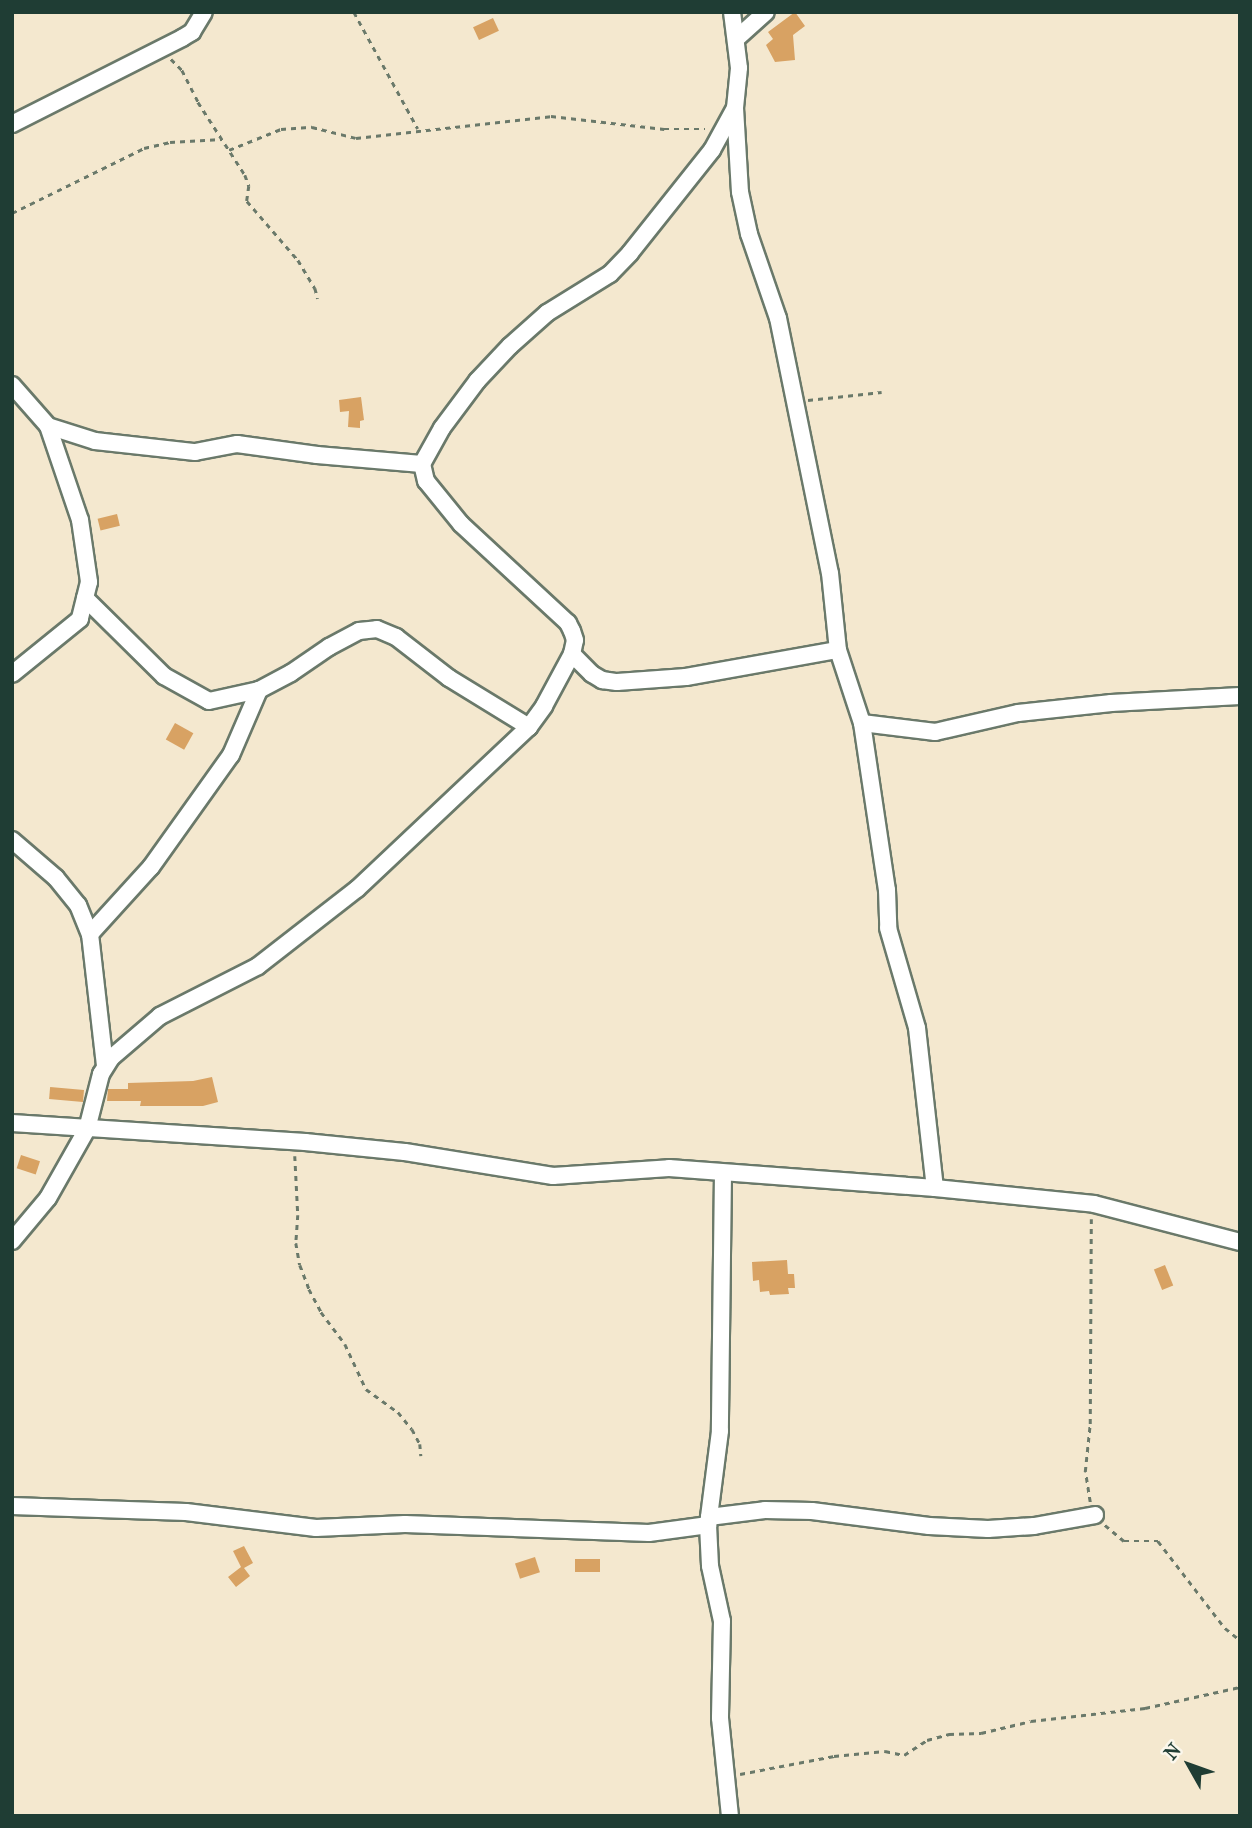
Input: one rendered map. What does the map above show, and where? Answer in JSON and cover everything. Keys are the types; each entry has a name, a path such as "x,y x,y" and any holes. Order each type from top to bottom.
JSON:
{"street":[{"path":"12,124 192,32 204,12"},
{"path":"732,12 739,68 735,108 740,192 749,234 773,297 830,573 838,650 862,723 883,862 888,928 917,1028 935,1188"},
{"path":"736,39 766,12"},
{"path":"105,1066 134,1036 160,1016 258,966 357,889 529,727 572,654 575,640 568,623 461,524 426,481 422,464 442,428 477,381 510,346 547,313 610,274 690,180 735,108"},
{"path":"12,385 48,426 80,520 89,582 80,618 12,674"},
{"path":"48,426 95,441 195,452 237,444 317,456 422,464"},
{"path":"85,598 164,676 209,701 259,690 349,636 377,629 396,637 449,678 529,727"},
{"path":"572,654 602,680 617,682 686,677 838,650"},
{"path":"90,934 150,867 231,755 259,690"},
{"path":"862,723 936,732 1018,713 1111,703 1240,696"},
{"path":"12,840 56,878 71,896 78,905 90,934 105,1066 87,1129 48,1198 12,1241"},
{"path":"12,1123 405,1152 554,1176 668,1167 1094,1203 1240,1242"},
{"path":"723,1173 720,1431 708,1521 710,1566 722,1621 720,1718 730,1816"},
{"path":"12,1506 186,1512 316,1528 405,1524 649,1533 765,1510 812,1511 929,1526 988,1529 1034,1526 1095,1515"}],"path":[{"path":"354,12 418,129"},
{"path":"156,51 177,64 245,175 249,186 247,201 298,260 311,280 318,299"},
{"path":"229,150 281,130 312,127 356,138 551,116 664,130 723,130"},
{"path":"12,213 144,148 170,142 222,139"},
{"path":"796,402 882,392"},
{"path":"294,1142 298,1215 296,1243 300,1265 309,1289 321,1312 345,1344 366,1389 398,1412 412,1429 420,1444 421,1456"},
{"path":"1094,1203 1089,1250 1090,1424 1085,1472 1088,1496 1095,1515 1124,1541 1158,1541 1225,1628 1240,1640"},
{"path":"726,1777 802,1760 885,1751 904,1755 927,1740 949,1734 981,1733 1031,1721 1145,1708 1240,1687"}],"building":[{"path":"795,12 805,26 793,35 795,60 775,62 766,45 773,39 768,32"},
{"path":"493,18 499,31 479,40 473,27"},
{"path":"361,397 364,420 360,421 360,428 348,427 349,411 340,412 339,400"},
{"path":"117,514 120,526 100,530 98,519"},
{"path":"175,723 193,733 184,750 166,740"},
{"path":"212,1077 218,1102 203,1106 140,1106 141,1101 107,1101 108,1089 128,1089 128,1083 193,1081"},
{"path":"50,1087 84,1090 83,1102 49,1099"},
{"path":"21,1155 40,1161 36,1174 17,1168"},
{"path":"787,1260 788,1274 794,1274 795,1288 788,1288 789,1294 770,1295 769,1291 760,1292 759,1280 753,1281 752,1262"},
{"path":"1165,1265 1173,1285 1162,1290 1154,1269"},
{"path":"244,1546 253,1563 244,1568 250,1576 236,1587 228,1577 241,1567 233,1551"},
{"path":"535,1557 540,1572 520,1579 515,1563"},
{"path":"575,1559 600,1559 600,1572 575,1572"}]}
